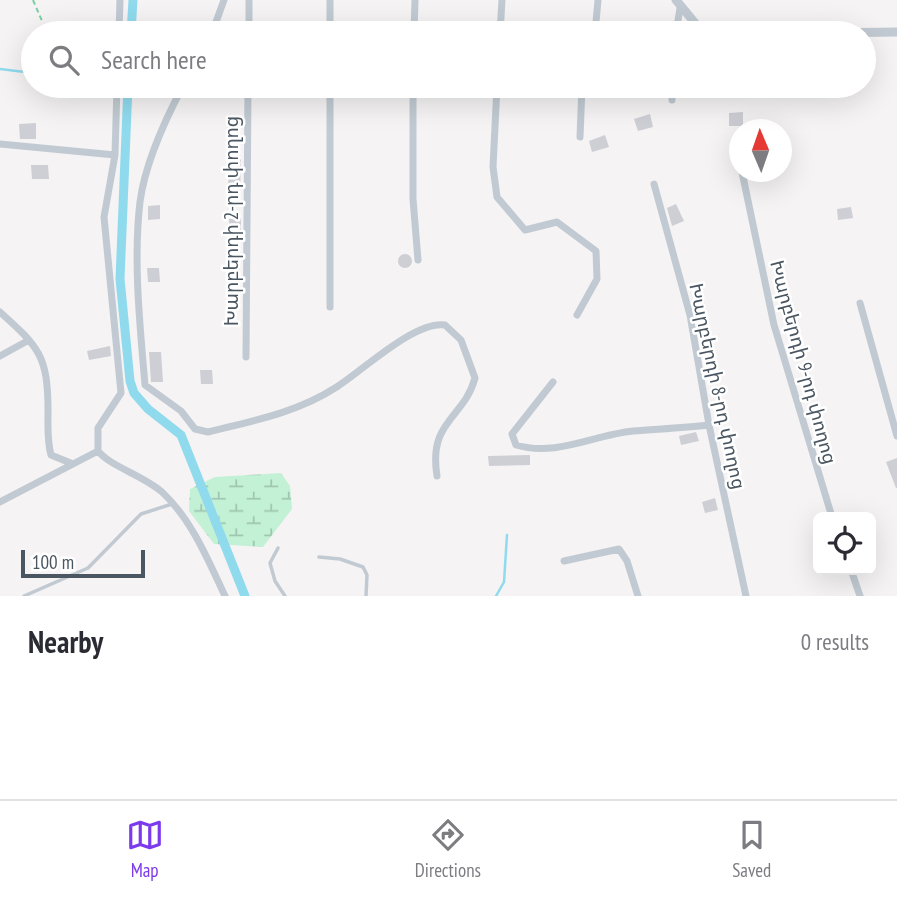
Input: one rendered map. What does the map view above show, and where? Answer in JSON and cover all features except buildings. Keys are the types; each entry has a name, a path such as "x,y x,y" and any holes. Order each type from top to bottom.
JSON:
{"street":[{"path":"119,21 120,0"},
{"path":"216,21 224,0"},
{"path":"249,0 249,21"},
{"path":"330,0 330,21"},
{"path":"414,21 415,0"},
{"path":"501,21 502,0"},
{"path":"596,21 598,0"},
{"path":"678,4 693,21"},
{"path":"876,32 897,32"},
{"path":"117,98 115,155 104,217 121,393 98,428 97,452 105,460 129,469 162,492 189,524 225,596"},
{"path":"178,98 152,158 141,201 138,314 145,385 181,411 193,428 207,432 273,416 325,394 411,335 441,324 461,340 475,377 439,435 435,452 437,476"},
{"name":"Խարբերդի 2-րդ փողոց","path":"246,357 248,98"},
{"path":"330,98 330,307"},
{"path":"413,98 413,198 418,260"},
{"path":"496,98 493,167 497,197 524,230 557,222 596,251 597,279 577,315"},
{"path":"580,137 582,98"},
{"path":"0,144 115,155"},
{"name":"Խարբերդի 9-րդ փողոց","path":"744,182 774,325 830,512"},
{"name":"Խարբերդի 8-րդ փողոց","path":"654,184 690,315 709,425 746,596"},
{"path":"860,303 897,436"},
{"path":"0,312 41,353 48,395 51,455 73,464"},
{"path":"0,355 29,340"},
{"path":"553,382 519,422 512,434 516,445 533,450 555,450 595,437 709,425"},
{"path":"0,502 97,452"},
{"path":"564,561 619,549 627,562 638,596"},
{"path":"853,575 860,596"}],"lane":[{"path":"24,596 88,568 141,514 172,504"},
{"path":"278,548 270,563 285,596"},
{"path":"319,557 340,559 363,567 367,575 366,596"}],"path":[{"path":"33,0 42,21"}],"green space":[{"path":"281,473 290,486 292,509 263,547 214,544 189,511 190,489 215,477"}],"waterway":[{"path":"132,21 133,0"},
{"path":"0,69 21,72"},
{"path":"128,98 120,279 130,381 134,393 148,409 181,435 245,596"},
{"path":"496,596 504,582 507,535"}]}
